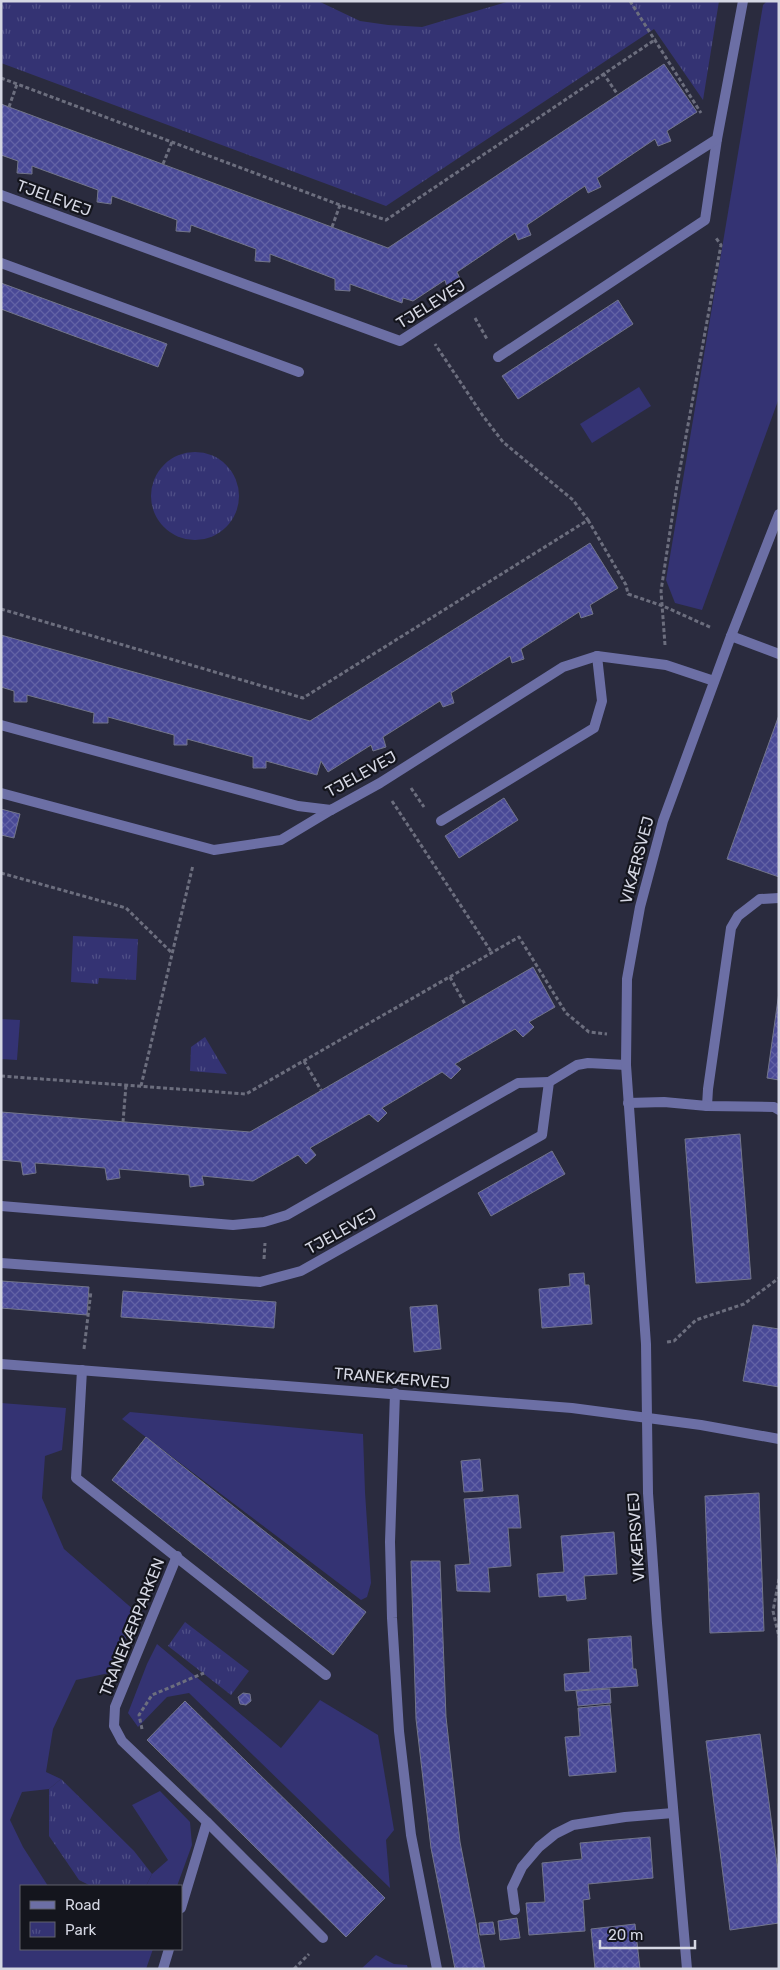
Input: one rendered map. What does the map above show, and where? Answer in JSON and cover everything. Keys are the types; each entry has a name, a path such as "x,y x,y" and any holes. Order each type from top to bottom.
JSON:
{"street":[{"path":"498,357 705,220 717,139 742,1"},
{"name":"TJELEVEJ","path":"1,195 400,341 717,139"},
{"path":"1,263 299,372"},
{"name":"VIKÆRSVEJ","path":"687,1969 656,1623 648,1493 646,1344 626,1065 627,979 640,907 663,821 714,680 779,514"},
{"path":"731,636 779,654"},
{"path":"441,821 594,728 602,701 597,656"},
{"name":"TJELEVEJ","path":"1,725 298,806 331,810 380,783 563,667 597,656 666,665 714,680"},
{"path":"1,793 214,850 281,840 331,810"},
{"path":"707,1106 731,928 738,916 760,899 779,898"},
{"path":"1,1206 234,1225 264,1222 287,1214 518,1083 549,1082 578,1065 626,1065"},
{"name":"TJELEVEJ","path":"1,1263 260,1282 301,1271 542,1134 549,1082"},
{"path":"628,1103 664,1102 707,1106 774,1107 779,1110"},
{"name":"TRANEKÆRVEJ","path":"1,1364 572,1408 701,1425 779,1439"},
{"name":"TRANEKÆRPARKEN","path":"82,1370 76,1478 326,1675"},
{"path":"395,1393 390,1542 392,1618 399,1731 412,1835 437,1969"},
{"name":"TRANEKÆRPARKEN","path":"177,1556 115,1707 114,1726 122,1742 207,1822 323,1938"},
{"path":"515,1910 512,1888 522,1867 555,1834 573,1825 625,1817 674,1813"},
{"path":"182,1905 207,1822"},
{"path":"163,1969 169,1950"}],"path":[{"path":"630,1 656,39 717,139"},
{"path":"1,78 340,205 386,220 656,39"},
{"path":"603,73 618,95"},
{"path":"9,107 17,84"},
{"path":"163,164 172,142"},
{"path":"332,227 340,205"},
{"path":"666,665 661,591 677,486 720,245 705,220"},
{"path":"464,301 498,357"},
{"path":"422,327 503,442 573,500 588,520 626,585 628,594 663,606 731,636"},
{"path":"1,609 303,698 588,520"},
{"path":"399,770 436,824 441,821"},
{"path":"380,783 492,952"},
{"path":"141,1086 198,845"},
{"path":"1,873 126,908 173,953"},
{"path":"1,1076 246,1094 519,937 566,1013 589,1032 626,1036"},
{"path":"450,977 466,1006"},
{"path":"304,1061 321,1090"},
{"path":"123,1122 126,1085"},
{"path":"260,1282 265,1248 264,1222"},
{"path":"82,1370 93,1270"},
{"path":"646,1344 674,1341 696,1320 744,1304 779,1278"},
{"path":"779,1579 773,1611 779,1637"},
{"path":"134,1753 143,1731 139,1715 152,1695 204,1673"}],"green space":[{"path":"1,1 318,1 360,21 422,27 510,1 719,1 703,100 654,29 386,206 1,63"},
{"path":"767,1 779,1 779,398 702,610 675,603 666,580 763,5"},
{"path":"639,387 651,406 592,443 580,424"},
{"path":"195,452 212,456 226,465 235,479 239,496 235,513 226,527 212,536 195,540 178,536 164,527 155,513 151,496 155,479 164,465 178,456"},
{"path":"73,936 138,939 136,980 99,978 98,984 71,982"},
{"path":"1,1019 20,1020 17,1060 1,1059"},
{"path":"205,1037 227,1074 190,1071 191,1047"},
{"path":"1,1403 66,1408 62,1450 45,1456 42,1498 64,1549 135,1611 114,1672 76,1680 53,1729 46,1772 61,1779 49,1789 22,1792 10,1820 23,1847 47,1885 20,1885 20,1950 153,1950 146,1969 4,1969 1,1964"},
{"path":"130,1412 363,1434 371,1583 367,1597 361,1600 122,1419"},
{"path":"185,1622 249,1671 231,1695 168,1646"},
{"path":"157,1644 281,1748 320,1700 378,1735 394,1830 386,1840 390,1888 189,1693 167,1697 138,1727 128,1713"},
{"path":"61,1779 134,1851 152,1874 146,1885 89,1885 79,1880 49,1836 49,1789"},
{"path":"160,1791 190,1822 192,1845 177,1885 146,1885 152,1874 168,1860 132,1805"},
{"path":"376,1955 394,1964 407,1965 408,1969 361,1969"}],"building":[{"path":"664,64 697,112 667,131 671,141 658,146 655,139 597,178 601,187 588,193 585,186 527,225 531,235 518,240 515,233 457,272 461,281 447,287 445,280 413,301 403,298 402,303 350,284 350,291 335,290 335,279 270,254 270,262 255,261 256,249 191,225 190,232 176,231 177,220 112,196 111,204 97,202 98,190 32,166 32,174 17,173 18,161 1,155 1,104 388,248"},
{"path":"1,283 167,344 158,367 1,309"},
{"path":"618,300 633,324 518,399 502,376"},
{"path":"590,543 618,588 590,605 593,614 581,618 579,612 521,649 524,659 512,663 510,656 451,693 454,703 443,707 440,701 383,737 386,747 373,751 371,745 328,772 321,761 317,775 266,761 266,768 253,768 253,757 187,739 187,745 174,745 174,735 108,717 108,723 93,723 94,713 27,695 27,702 14,702 14,691 1,687 1,635 310,721"},
{"path":"779,715 779,877 727,859"},
{"path":"504,798 518,820 459,858 445,836"},
{"path":"1,809 20,814 14,838 1,835"},
{"path":"533,967 555,1007 529,1022 534,1027 523,1037 515,1029 455,1064 461,1069 451,1079 442,1072 382,1108 387,1113 378,1122 369,1114 310,1148 316,1155 306,1164 298,1155 253,1181 202,1176 204,1185 190,1187 189,1175 119,1169 120,1178 107,1180 105,1168 35,1163 36,1173 23,1175 21,1162 1,1160 1,1112 250,1132"},
{"path":"779,992 779,1080 767,1078"},
{"path":"740,1134 751,1279 696,1283 685,1139"},
{"path":"552,1151 565,1174 491,1216 478,1193"},
{"path":"584,1273 585,1285 589,1285 592,1324 542,1328 539,1289 570,1286 569,1274"},
{"path":"1,1281 89,1287 87,1315 1,1308"},
{"path":"123,1291 276,1302 274,1328 121,1317"},
{"path":"437,1305 441,1349 414,1352 410,1307"},
{"path":"753,1325 779,1329 779,1387 743,1381"},
{"path":"146,1437 366,1612 333,1655 112,1480"},
{"path":"480,1459 483,1491 464,1492 461,1461"},
{"path":"759,1493 764,1631 710,1633 705,1496"},
{"path":"518,1495 521,1528 508,1528 511,1566 488,1568 490,1592 457,1591 455,1565 470,1564 464,1499"},
{"path":"614,1532 617,1574 584,1576 586,1599 567,1601 566,1595 539,1597 537,1574 564,1572 561,1536"},
{"path":"411,1561 440,1561 446,1717 460,1842 485,1969 455,1969 431,1848 416,1719"},
{"path":"631,1636 633,1669 636,1669 638,1686 565,1691 564,1674 590,1672 588,1639"},
{"path":"610,1689 611,1703 578,1706 576,1691"},
{"path":"243,1693 250,1694 251,1701 246,1705 240,1704 238,1697"},
{"path":"185,1701 385,1898 346,1937 147,1740"},
{"path":"610,1705 616,1772 569,1776 565,1737 580,1736 578,1708"},
{"path":"760,1734 779,1879 779,1923 730,1930 706,1741"},
{"path":"650,1837 653,1878 588,1884 590,1899 583,1900 585,1931 529,1935 526,1903 545,1902 542,1863 582,1859 580,1843"},
{"path":"517,1918 520,1938 500,1940 498,1921"},
{"path":"493,1922 495,1934 480,1935 479,1923"},
{"path":"635,1924 640,1969 595,1969 591,1929"}]}
